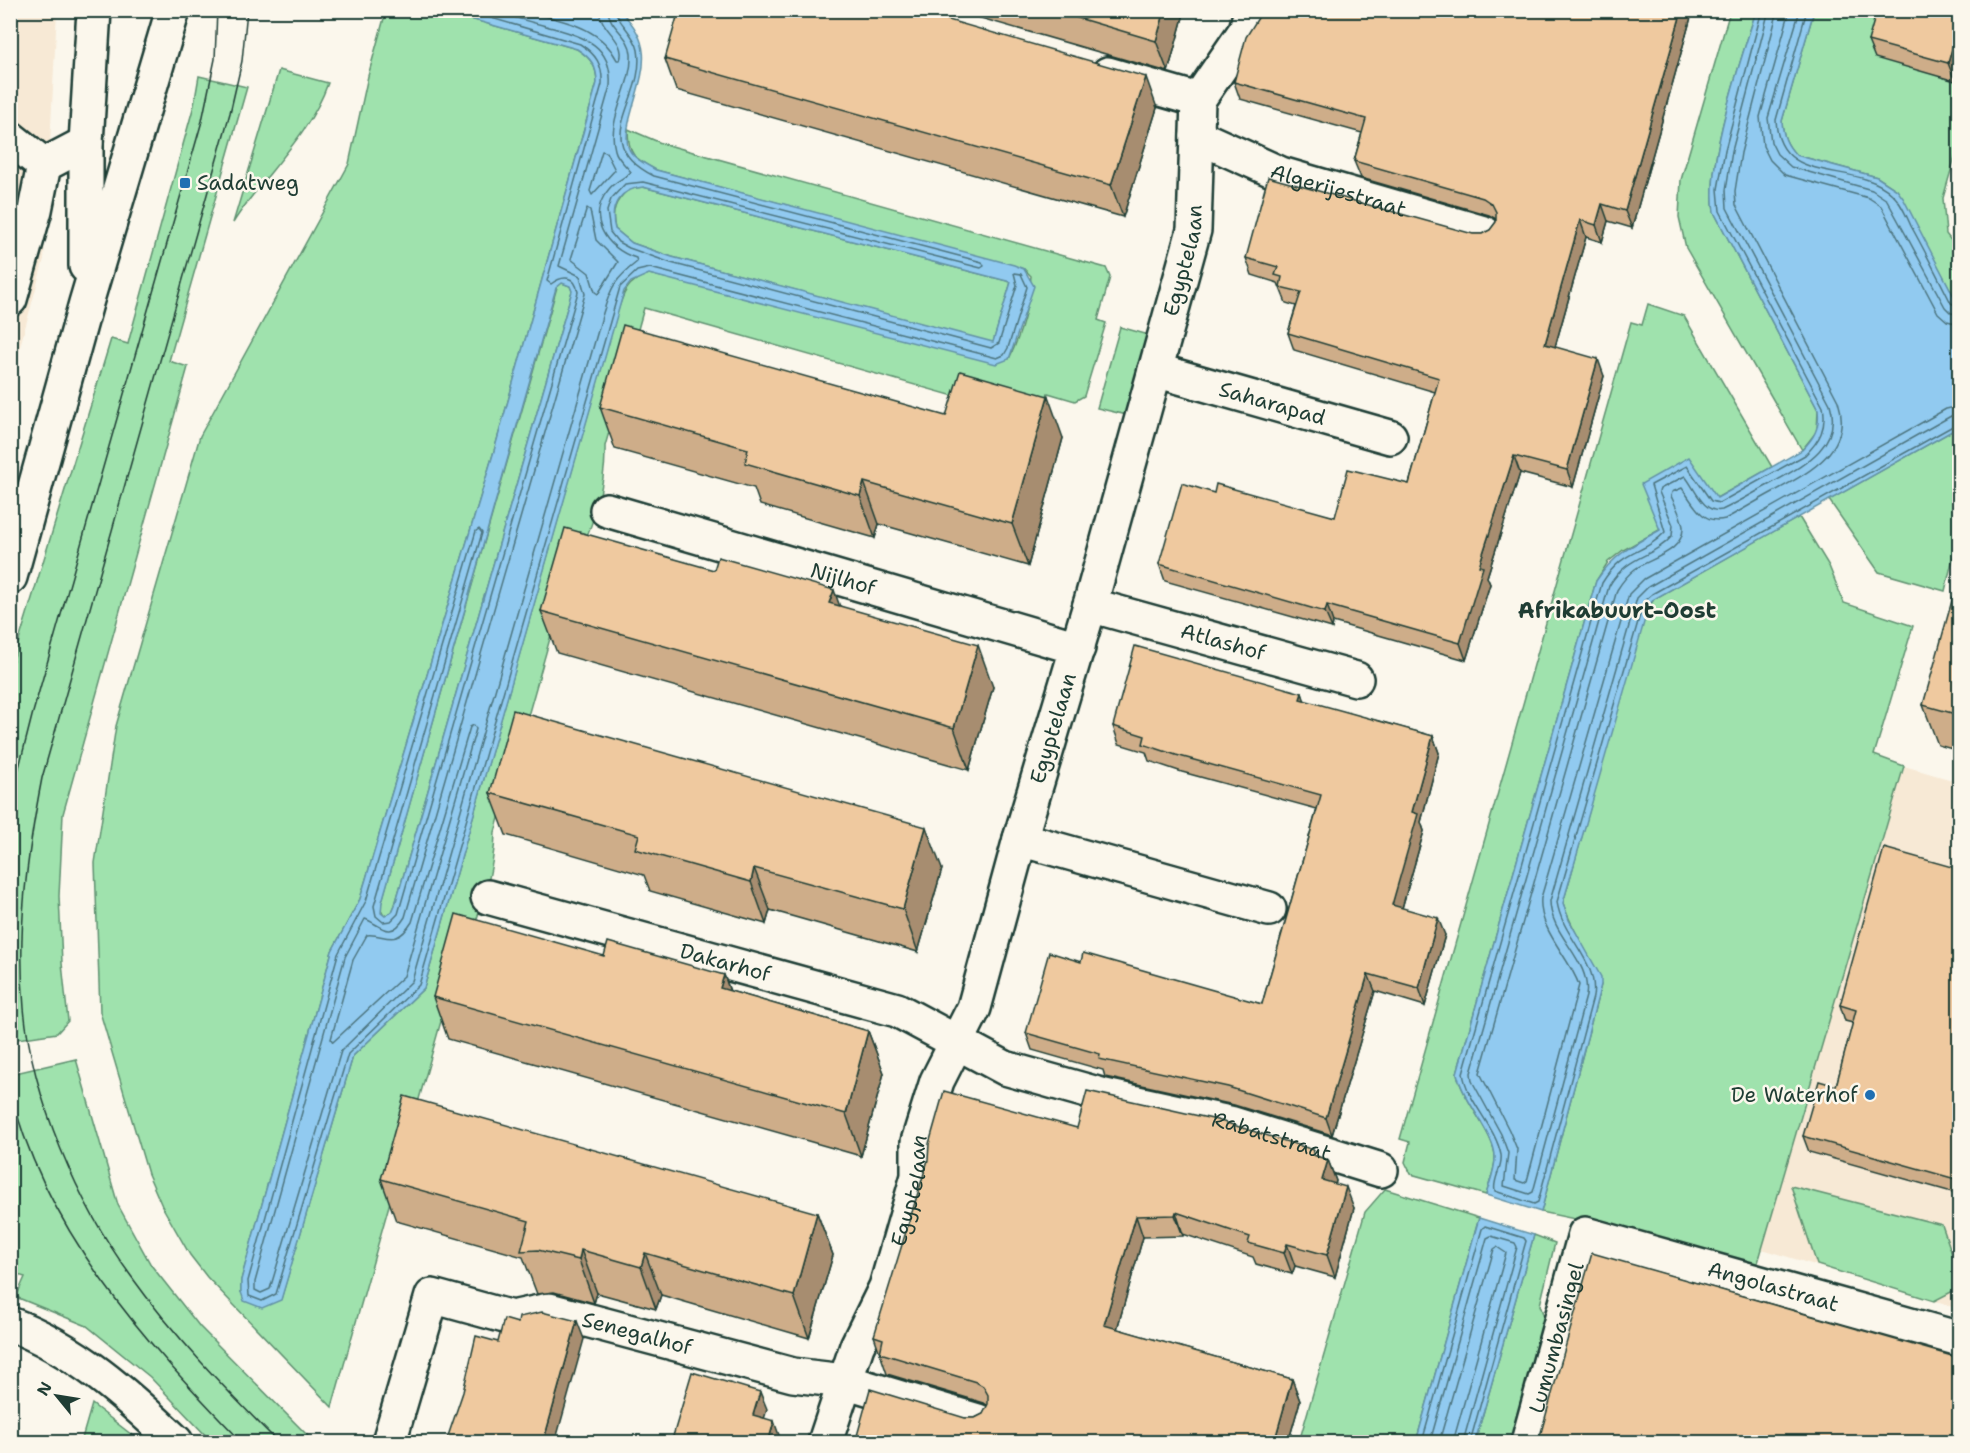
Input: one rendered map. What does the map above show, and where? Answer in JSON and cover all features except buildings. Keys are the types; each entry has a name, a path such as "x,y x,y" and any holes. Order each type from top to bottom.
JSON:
{"street":[{"path":"86,303 86,143 94,10"},
{"path":"10,577 86,303 173,10"},
{"path":"1074,65 1198,100 1246,30 1251,10"},
{"name":"Egyptelaan","path":"825,1443 857,1346 886,1287 918,1176 918,1142 937,1081 974,1008 1020,839 1090,605 1194,230 1198,100"},
{"name":"Algerijestraat","path":"1197,136 1281,174 1484,233"},
{"path":"10,138 44,165"},
{"path":"44,165 86,143"},
{"path":"10,299 35,210 44,165"},
{"name":"Saharapad","path":"1155,370 1390,437"},
{"name":"Nijlhof","path":"607,510 1078,648"},
{"name":"Atlashof","path":"1090,605 1356,679"},
{"path":"1020,839 1269,909"},
{"name":"Dakarhof","path":"488,897 897,1010 957,1042"},
{"name":"Rabatstraat","path":"957,1042 1005,1068 1101,1095 1230,1123 1381,1170"},
{"name":"Angolastraat","path":"1585,1234 1959,1339"},
{"name":"Lumumbasingel","path":"1528,1443 1585,1234"},
{"name":"Senegalhof","path":"389,1443 432,1296 512,1318 549,1310 793,1375 844,1381 978,1421"},
{"path":"10,1324 75,1357 137,1405 176,1443"}],"shaded area":[{"path":"11,11 57,11 44,259 11,379"},
{"path":"1904,766 1959,782 1959,1309 1762,1249"}],"green space":[{"path":"386,11 453,11 460,16 577,49 592,63 597,83 494,451 360,899 332,951 241,1280 241,1292 281,1299 353,1056 424,988 616,317 623,296 630,285 635,280 649,274 1009,359 1021,329 1027,308 1031,276 1024,269 656,170 634,155 629,145 628,129 661,143 1106,268 1110,277 1098,320 1106,323 1084,396 1075,401 1048,393 1041,414 1035,419 644,308 605,446 603,477 596,510 585,541 570,568 495,832 485,895 460,954 332,1407 207,1277 190,1255 162,1206 148,1174 100,1012 95,863 116,726 200,436 349,164 368,76"},
{"path":"1730,11 1756,11 1720,139 1713,190 1714,212 1818,410 1817,431 1802,450 1686,248 1679,217 1681,180"},
{"path":"1814,11 1959,11 1959,143 1943,198 1946,234 1959,251 1959,306 1897,190 1877,177 1796,155 1787,143 1782,121"},
{"path":"279,70 328,83 320,103 298,138 233,223"},
{"path":"199,76 247,87 169,361 188,367 63,814 59,896 62,963 68,1021 57,1033 11,1040 11,667 111,339 128,344 194,105"},
{"path":"643,187 1011,282 993,343 672,257 632,243 615,229 614,212 617,202 629,189"},
{"path":"562,283 570,286 572,291 395,905 392,912 384,916 380,908 557,287"},
{"path":"1648,304 1684,316 1772,467 1623,550 1608,562 1596,581 1457,1073 1465,1095 1494,1149 1494,1167 1486,1195 1411,1174 1405,1162 1410,1142 1400,1139 1631,322 1642,325"},
{"path":"1120,327 1149,335 1127,415 1097,408"},
{"path":"1959,427 1959,533 1945,591 1879,572 1829,500"},
{"path":"1799,517 1829,566 1844,603 1913,626 1874,755 1904,766 1757,1266 1628,1230 1541,1212 1601,985 1563,903 1645,614 1654,599"},
{"path":"76,1059 118,1205 151,1265 200,1327 314,1442 212,1442 150,1377 87,1326 16,1297 25,1277 11,1273 11,1074"},
{"path":"1791,1186 1942,1225 1959,1274 1959,1288 1934,1301 1817,1265"},
{"path":"1385,1189 1479,1218 1416,1442 1299,1442 1365,1212"},
{"path":"1534,1235 1555,1243 1540,1305 1547,1326 1514,1442 1475,1442"},
{"path":"92,1404 141,1442 81,1442"}],"water":[{"path":"453,11 620,11 632,24 643,49 642,74 627,136 627,143 632,154 639,160 656,170 1014,265 1024,269 1034,286 1009,359 996,364 649,274 631,282 624,291 424,988 353,1056 281,1300 262,1308 244,1301 241,1280 332,951 360,899 494,451 597,83 592,63 577,49 460,16","holes":["643,187 1011,282 993,342 672,257 632,243 615,229 613,213 622,195 635,188","562,283 570,286 572,291 395,905 392,912 385,916 381,913 382,902 556,288"]},
{"path":"1756,11 1814,11 1782,121 1787,143 1796,155 1877,177 1897,190 1959,306 1959,427 1654,599 1649,605 1563,903 1569,920 1601,977 1601,985 1541,1212 1486,1195 1494,1167 1494,1149 1485,1128 1465,1094 1457,1073 1596,581 1617,557 1660,530 1641,484 1689,457 1717,498 1802,450 1813,437 1818,422 1818,410 1714,212 1713,190 1720,139"},
{"path":"1479,1218 1534,1235 1475,1442 1416,1442"}],"tram line":[{"path":"10,803 32,716 202,121 215,59 217,10"},
{"path":"247,10 242,61 230,113 42,778 25,893 22,979 29,1042 47,1113 76,1183 93,1216 131,1276 165,1320 278,1442"},
{"path":"10,1089 26,1141 47,1189 73,1236 134,1323 205,1404 242,1442"}],"place":[{"name":"Sadatweg","path":"185,183"},
{"name":"De Waterhof","path":"1870,1095"}],"district":[{"name":"Afrikabuurt-Oost","path":"1617,610"}]}
